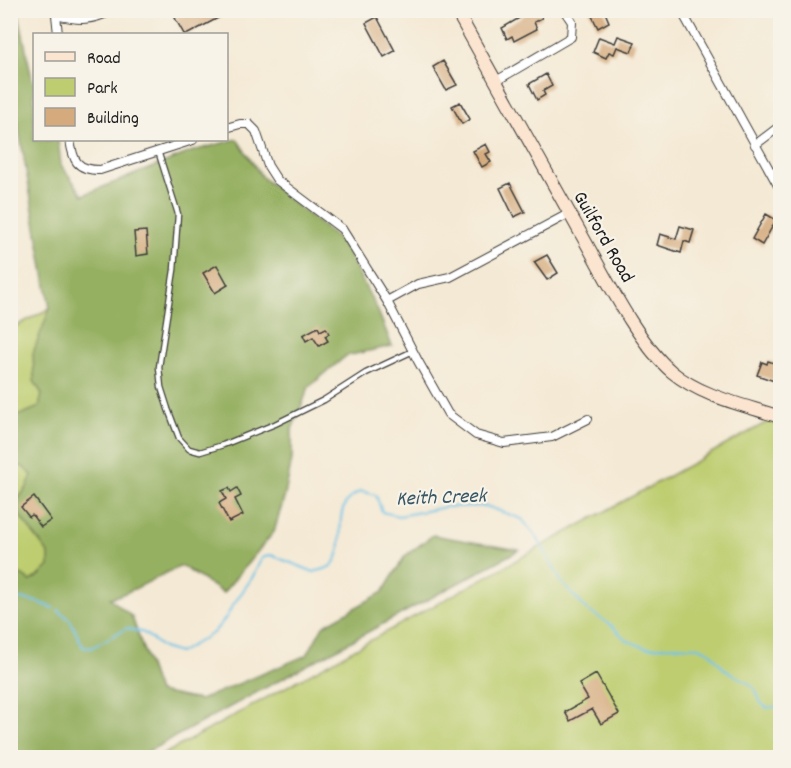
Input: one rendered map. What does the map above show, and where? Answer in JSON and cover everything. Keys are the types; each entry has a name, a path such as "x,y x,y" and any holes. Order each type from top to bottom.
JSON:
{"street":[{"path":"58,33 55,13 75,20 93,20 114,10"},
{"name":"Guilford Road","path":"456,10 570,213 637,329 654,354 686,382 700,390 780,417"},
{"path":"496,81 571,37 572,22 564,10"},
{"path":"681,10 780,189"},
{"path":"228,127 249,124 256,131 268,166 277,180 342,229 387,301 448,414 476,435 504,443 552,437 588,419"},
{"path":"755,145 780,126"},
{"path":"70,141 73,157 81,167 91,170 100,170 190,141"},
{"path":"387,301 418,284 450,277 570,213"}],"lane":[{"path":"159,151 178,214 174,270 159,367 161,387 179,438 189,449 200,452 275,424 324,400 366,373 413,351"}],"green space":[{"path":"18,10 33,81 33,141 58,141 61,165 83,195 193,151 237,139 262,177 342,242 378,311 392,346 346,356 309,387 292,429 292,459 285,495 274,532 223,593 182,566 129,592 110,598 132,617 158,692 200,700 307,655 323,626 383,592 405,556 433,535 519,550 136,758 11,757 10,563 17,572 30,581 49,566 49,554 12,506 26,489 32,475 11,461 11,416 20,415 39,407 42,394 34,381 33,353 50,308 11,84 11,11"},
{"path":"50,308 114,757 11,758 11,329"},
{"path":"769,421 780,425 780,757 157,758"}],"building":[{"path":"175,10 233,10 190,33 183,33 175,18 178,16"},
{"path":"533,10 538,10 542,18 534,22 537,29 514,41 512,36 507,39 502,28"},
{"path":"589,10 604,10 609,22 598,28"},
{"path":"377,17 395,51 384,57 366,23"},
{"path":"618,36 635,42 631,52 617,47 614,54 609,52 606,58 593,52 599,37 615,43"},
{"path":"443,61 457,85 446,90 433,67"},
{"path":"546,74 552,86 543,91 545,95 537,100 529,84"},
{"path":"460,102 470,119 462,124 452,106"},
{"path":"486,144 490,152 486,154 491,162 482,167 473,151"},
{"path":"510,183 525,212 514,217 500,188"},
{"path":"766,214 776,220 762,245 752,239"},
{"path":"680,226 694,230 690,243 684,241 681,253 657,245 660,234 676,239"},
{"path":"146,231 148,254 136,256 134,232"},
{"path":"547,255 558,273 547,280 534,262"},
{"path":"217,265 228,285 215,293 203,273"},
{"path":"318,327 320,331 326,328 329,334 325,336 328,341 319,346 313,337 306,341 303,335"},
{"path":"768,361 780,365 780,383 757,375 762,362 767,364"},
{"path":"229,488 231,492 237,488 241,496 235,499 243,515 229,522 219,503 226,499 222,491"},
{"path":"34,497 51,520 41,527 32,515 29,517 21,507"},
{"path":"596,674 619,714 601,724 592,709 570,721 565,712 588,699 579,684"}],"waterway":[{"name":"Keith Creek","path":"58,610 70,620 83,647 91,648 127,628 144,633 163,648 179,653 213,633 252,578 262,558 271,555 314,572 332,565 339,550 341,515 344,507 349,499 360,491 376,495 382,512 399,516 446,507 486,506 522,519 538,539 562,583 587,610 611,625 626,640 646,648 699,647 710,652 724,669 750,684 761,703 767,708 780,706"},
{"name":"Keith Creek","path":"10,600 32,601 53,608"}]}
